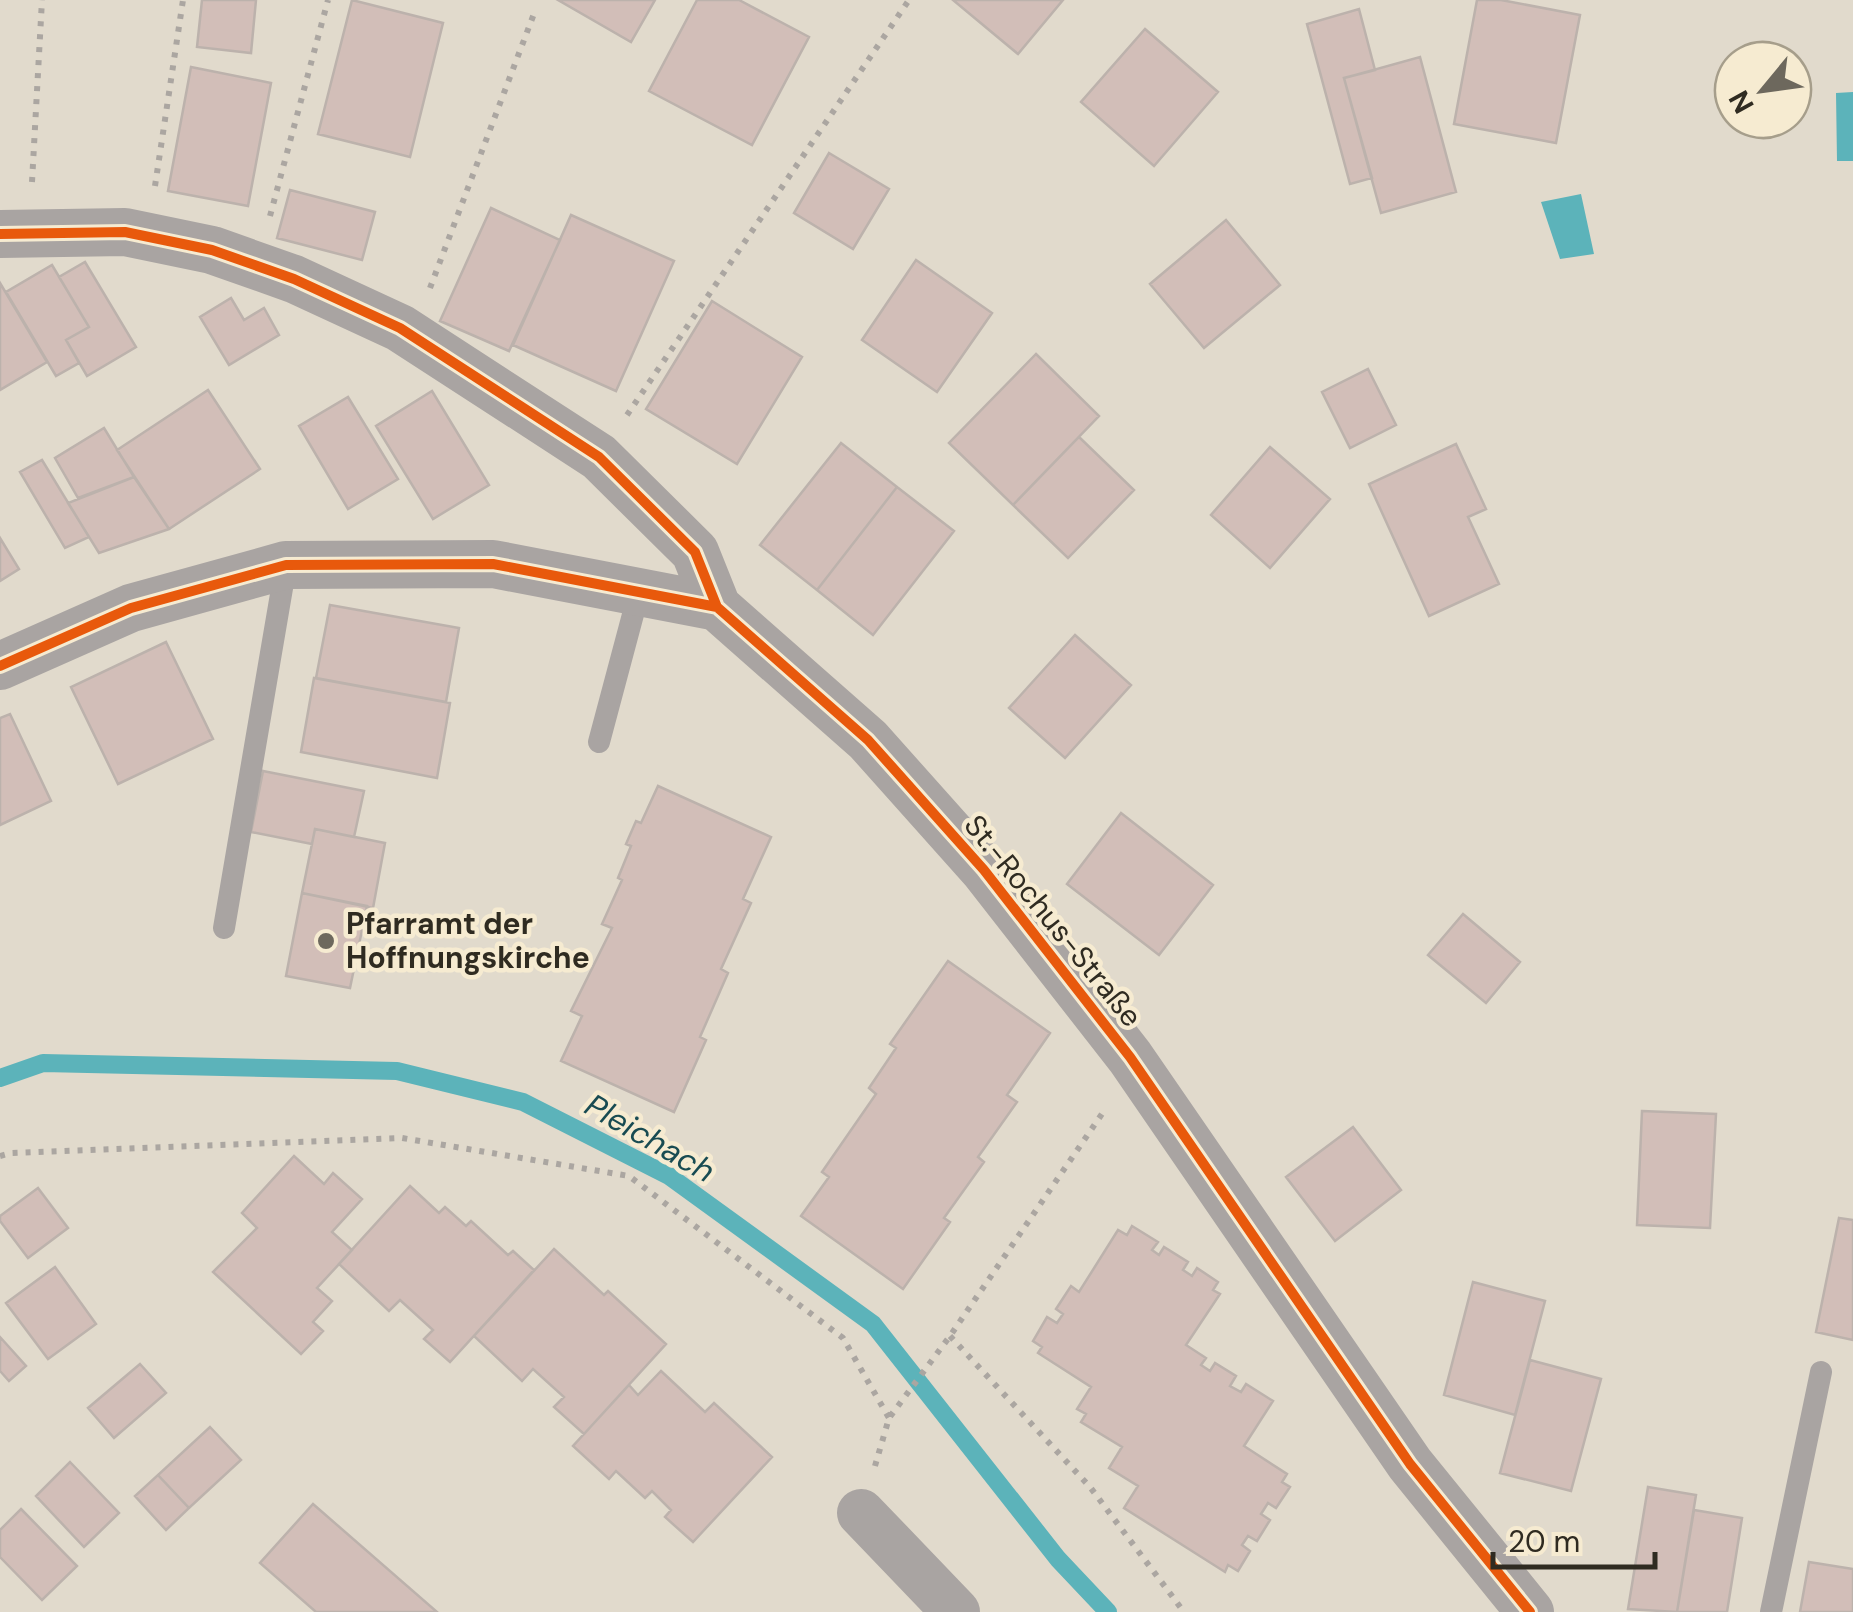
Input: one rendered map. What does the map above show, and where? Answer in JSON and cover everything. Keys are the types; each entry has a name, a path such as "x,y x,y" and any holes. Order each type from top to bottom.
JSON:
{"street":[{"path":"15,234 125,232 212,250 294,279 412,336 598,457 694,552 717,607"},
{"path":"0,666 131,608 286,565 493,564 717,607"},
{"name":"St.-Rochus-Straße","path":"717,607 868,740 984,870 1130,1057 1410,1464 1530,1612"},
{"path":"861,1513 956,1612"}],"lane":[{"path":"224,928 286,565"},
{"path":"599,742 639,592"},
{"path":"1771,1612 1821,1372"}],"path":[{"path":"15,234 42,0"},
{"path":"155,187 183,0"},
{"path":"257,266 328,0"},
{"path":"598,457 909,0"},
{"path":"412,336 536,11"},
{"path":"0,1156 402,1138 629,1176 843,1338 889,1418 1106,1108 1130,1057"},
{"path":"950,1336 1090,1486 1184,1612"}],"water":[{"path":"1853,92 1853,161 1837,161 1836,93"},
{"path":"1581,194 1594,254 1560,259 1541,202"}],"building":[{"path":"202,0 256,0 251,53 197,47"},
{"path":"352,0 443,23 410,157 318,134"},
{"path":"558,0 655,0 631,42"},
{"path":"697,0 739,0 809,37 752,145 649,91"},
{"path":"953,0 1063,0 1018,54"},
{"path":"1477,0 1501,0 1580,15 1556,143 1454,124"},
{"path":"1359,9 1375,70 1344,78 1372,178 1350,184 1307,24"},
{"path":"1145,29 1218,92 1154,166 1081,102"},
{"path":"1420,57 1456,192 1381,213 1344,78"},
{"path":"191,67 271,83 248,206 168,191"},
{"path":"829,153 889,189 853,249 794,213"},
{"path":"290,190 375,212 362,260 277,238"},
{"path":"491,208 560,240 509,351 440,321"},
{"path":"571,215 674,261 616,391 513,345"},
{"path":"1226,220 1280,285 1204,348 1150,284"},
{"path":"916,260 992,313 937,392 862,340"},
{"path":"85,262 136,347 87,376 66,340 89,327 59,277"},
{"path":"52,265 89,327 66,340 79,363 56,376 6,292"},
{"path":"0,283 47,362 0,390"},
{"path":"231,298 244,320 264,308 279,335 229,365 200,317"},
{"path":"712,301 802,357 737,464 646,409"},
{"path":"1036,354 1099,416 1013,505 949,443"},
{"path":"1368,369 1396,425 1350,448 1322,392"},
{"path":"208,390 260,469 169,529 117,450"},
{"path":"432,391 489,485 433,519 376,426"},
{"path":"348,397 398,479 348,509 299,426"},
{"path":"104,428 134,477 78,498 55,458"},
{"path":"1079,437 1134,490 1068,558 1013,505"},
{"path":"841,443 897,487 817,590 760,545"},
{"path":"1456,444 1486,509 1468,517 1499,584 1429,616 1369,484"},
{"path":"1270,447 1330,499 1270,568 1211,515"},
{"path":"42,460 89,537 65,548 20,472"},
{"path":"134,477 169,529 99,553 68,503"},
{"path":"897,487 954,531 873,635 817,590"},
{"path":"0,538 19,569 0,581"},
{"path":"330,605 459,628 446,702 316,678"},
{"path":"1075,635 1131,685 1065,758 1009,708"},
{"path":"166,642 213,739 118,784 71,687"},
{"path":"314,678 450,703 437,778 301,752"},
{"path":"10,714 51,801 0,825 0,718"},
{"path":"263,771 364,791 354,837 315,829 312,844 251,832"},
{"path":"658,786 771,837 743,899 751,903 721,969 728,973 700,1037 706,1040 674,1112 561,1061 582,1016 571,1011 612,928 602,924 622,880 618,878 631,846 626,844"},
{"path":"1121,813 1213,885 1159,955 1067,884"},
{"path":"315,829 385,843 373,908 302,893"},
{"name":"Pfarramt der Hoffnungskirche","path":"302,893 367,906 350,988 286,976"},
{"path":"1463,914 1520,962 1486,1003 1428,955"},
{"path":"948,961 1050,1033 1007,1095 1017,1102 978,1157 984,1162 944,1218 950,1222 903,1289 801,1216 829,1177 822,1172 876,1094 869,1088 896,1048 890,1044"},
{"path":"1642,1111 1716,1114 1710,1228 1637,1225"},
{"path":"1353,1127 1401,1190 1335,1241 1286,1177"},
{"path":"294,1156 324,1184 333,1173 362,1199 332,1232 352,1250 317,1288 332,1301 313,1322 323,1331 301,1354 213,1272 257,1228 242,1213"},
{"path":"410,1186 439,1213 445,1207 466,1226 471,1221 508,1255 513,1251 534,1270 450,1362 424,1339 433,1330 400,1300 389,1311 339,1264"},
{"path":"38,1188 68,1228 28,1258 0,1216"},
{"path":"1839,1218 1853,1220 1853,1340 1816,1332"},
{"path":"1132,1226 1158,1242 1152,1250 1159,1255 1164,1247 1188,1262 1183,1270 1192,1276 1197,1268 1218,1282 1213,1290 1220,1294 1186,1345 1206,1358 1201,1365 1210,1371 1215,1363 1236,1376 1230,1386 1241,1392 1246,1384 1273,1401 1244,1446 1287,1474 1282,1482 1290,1487 1276,1508 1268,1503 1261,1514 1270,1520 1257,1541 1248,1536 1242,1545 1250,1551 1238,1571 1228,1565 1225,1572 1124,1508 1138,1486 1109,1468 1122,1447 1081,1422 1086,1414 1077,1409 1091,1387 1038,1353 1042,1347 1033,1341 1047,1317 1057,1323 1063,1314 1056,1309 1071,1286 1079,1292 1118,1230 1127,1235"},
{"path":"554,1249 666,1344 584,1434 554,1407 564,1397 533,1369 522,1381 474,1336"},
{"path":"55,1267 96,1324 48,1359 6,1303"},
{"path":"1473,1282 1545,1301 1515,1415 1444,1395"},
{"path":"0,1337 26,1366 9,1381 0,1371"},
{"path":"1530,1360 1601,1379 1571,1491 1500,1473"},
{"path":"140,1364 166,1393 114,1438 88,1408"},
{"path":"661,1371 705,1412 714,1403 772,1457 693,1542 665,1517 671,1510 652,1491 645,1498 616,1471 609,1479 573,1446 629,1385 638,1395"},
{"path":"210,1427 241,1460 189,1508 158,1475"},
{"path":"70,1462 119,1513 84,1547 36,1496"},
{"path":"158,1475 189,1508 166,1530 135,1496"},
{"path":"1648,1487 1696,1495 1677,1612 1628,1609"},
{"path":"313,1504 437,1612 316,1612 260,1563"},
{"path":"21,1509 77,1566 42,1600 0,1557 0,1530"},
{"path":"1694,1510 1742,1518 1727,1612 1677,1612"},
{"path":"1809,1562 1853,1569 1853,1612 1800,1612"}],"waterway":[{"name":"Pleichach","path":"0,1078 43,1063 397,1071 523,1102 669,1176 873,1324 1058,1559 1108,1612"}],"cycle path":[{"path":"0,234 125,232 212,250 294,279 400,328 599,457 695,552 717,607"},
{"path":"0,666 131,608 286,565 493,564 717,607 868,740 984,870 1130,1057 1410,1464 1530,1612"}],"place":[{"name":"Pfarramt der Hoffnungskirche","path":"326,941"}]}
